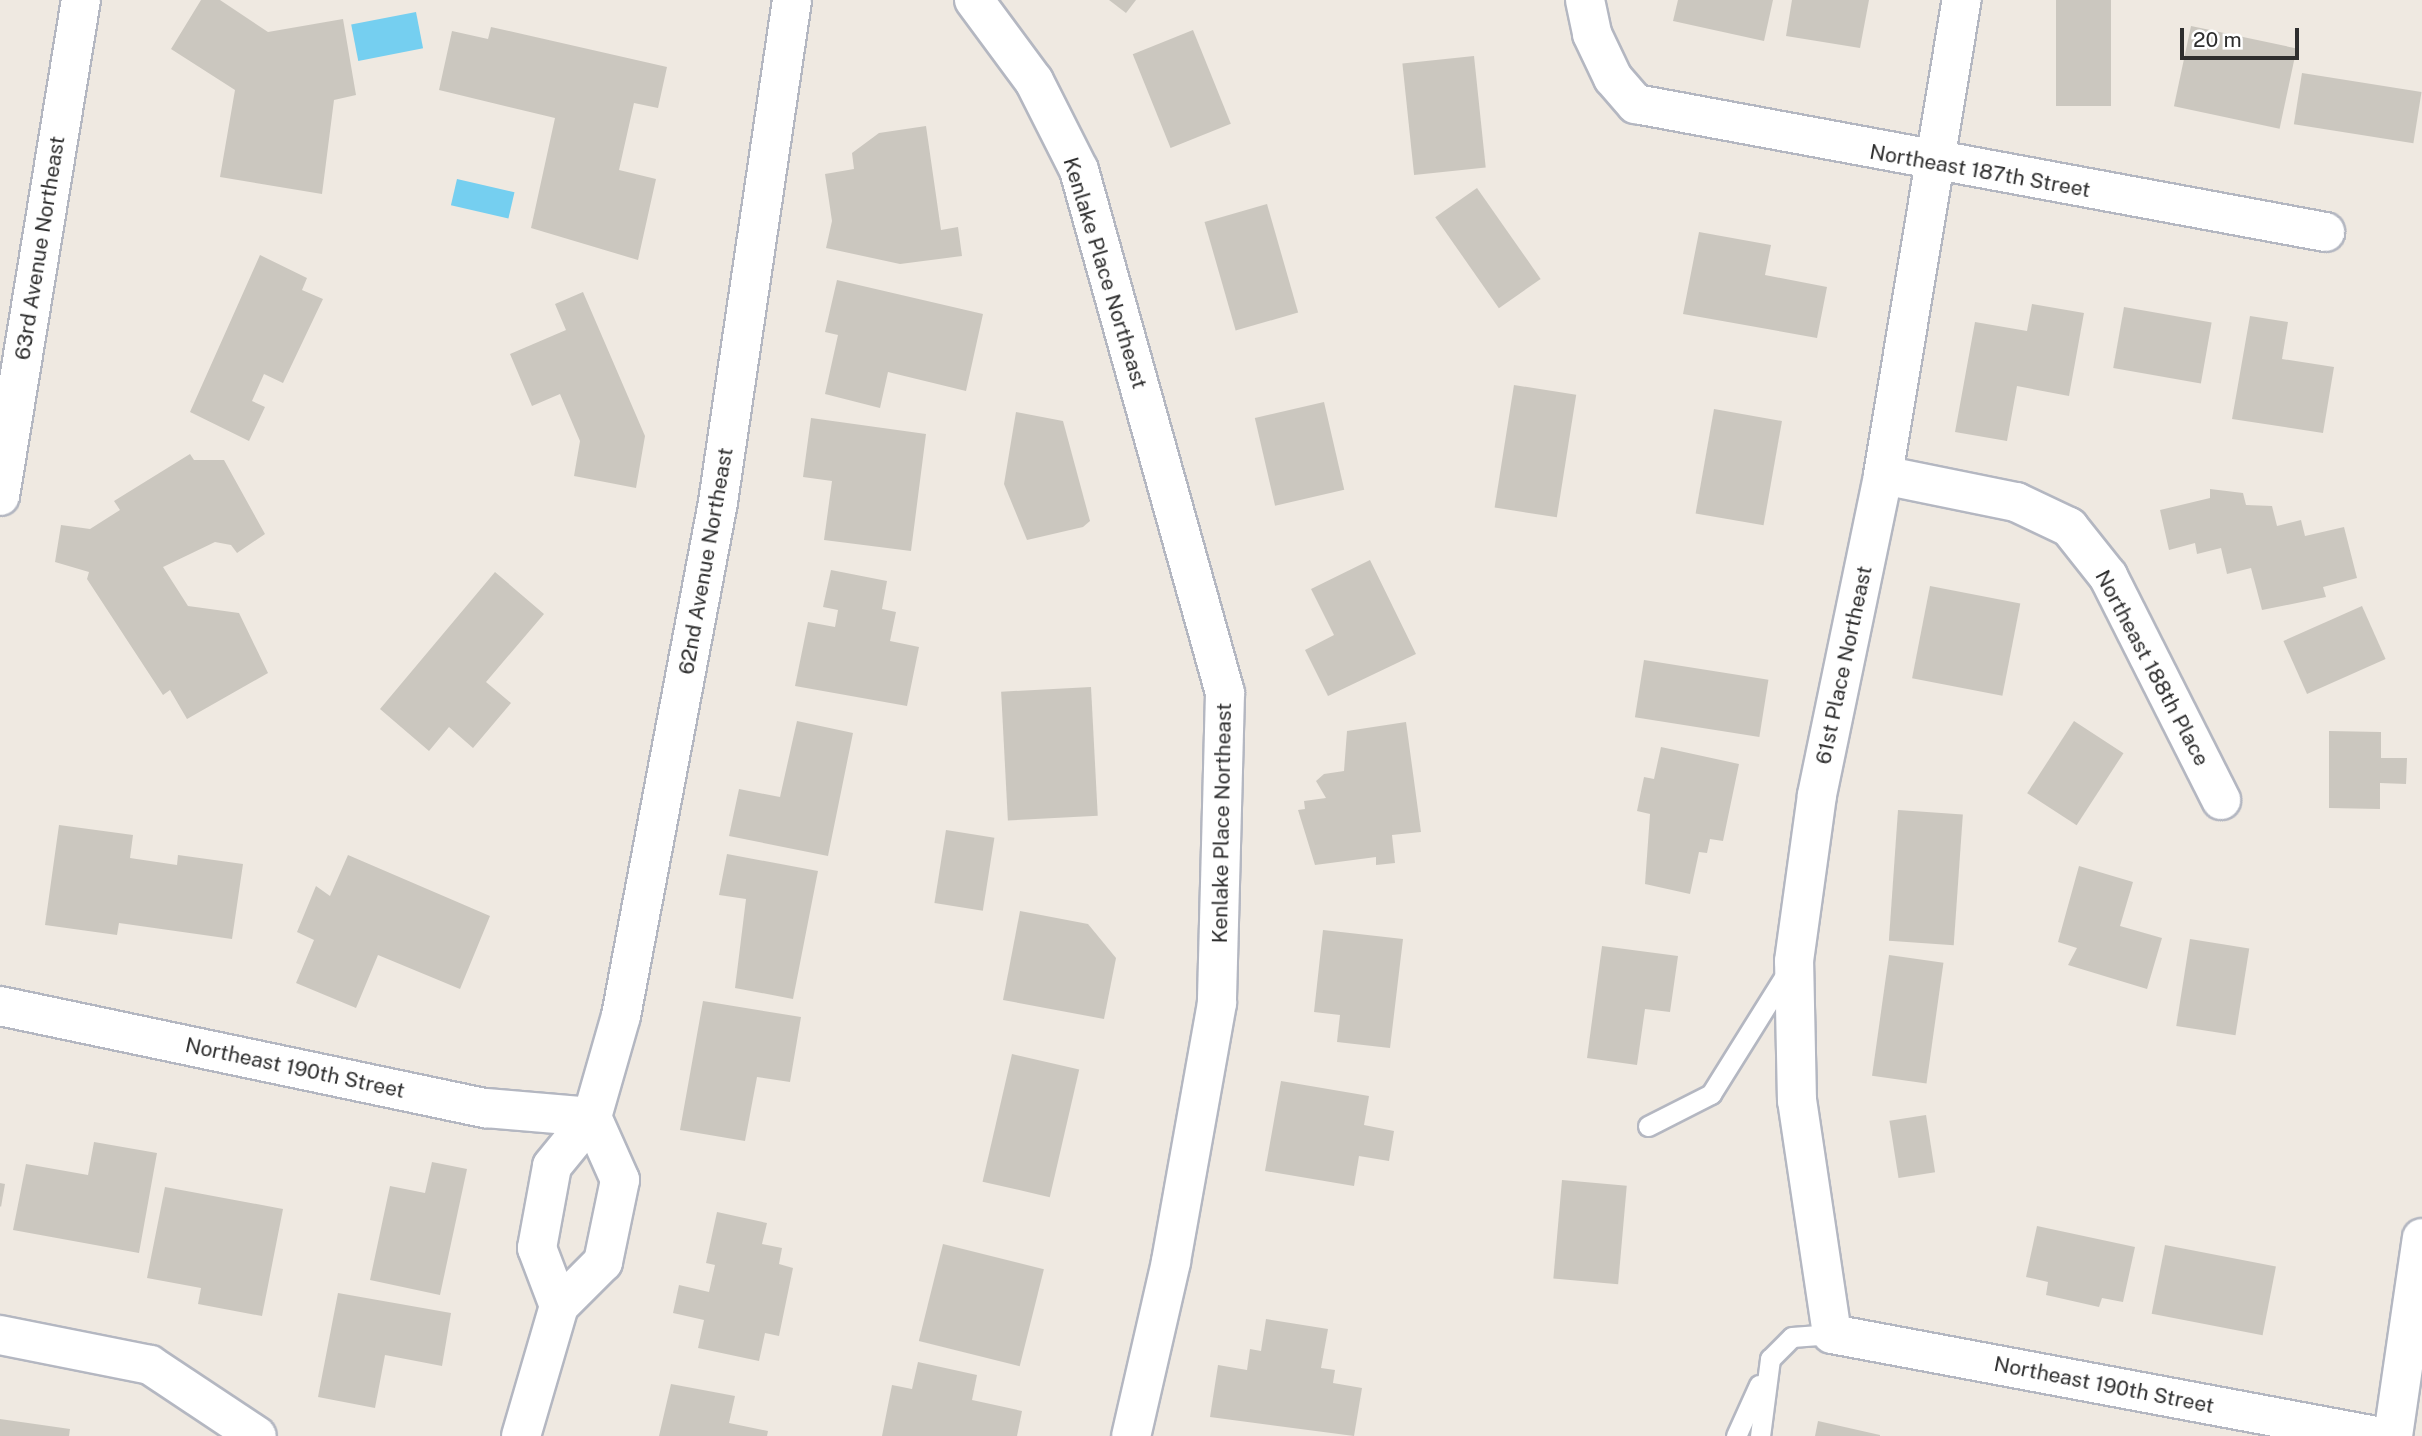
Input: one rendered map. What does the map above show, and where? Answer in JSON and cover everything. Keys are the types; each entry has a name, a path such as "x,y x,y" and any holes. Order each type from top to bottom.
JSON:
{"street":[{"name":"63rd Avenue Northeast","path":"0,496 81,0"},
{"name":"62nd Avenue Northeast","path":"559,1306 537,1248 552,1166 592,1117 621,1016 718,502 792,0"},
{"name":"Kenlake Place Northeast","path":"974,0 1034,81 1079,170 1225,693 1217,1003 1171,1262 1131,1436"},
{"name":"Northeast 187th Street","path":"1585,0 1592,34 1614,78 1636,104 1931,163 2325,232"},
{"name":"61st Place Northeast","path":"1832,1334 1797,1101 1794,961 1817,795 1883,475 1931,163 1962,0"},
{"name":"Northeast 188th Place","path":"1883,475 2016,502 2069,527 2108,576 2221,800"},
{"name":"Northeast 190th Street","path":"0,1006 486,1108 592,1117"},
{"path":"521,1436 559,1306 603,1262 620,1180 592,1117"},
{"path":"2393,1436 2422,1238"},
{"name":"Northeast 190th Street","path":"1832,1334 2376,1436"},
{"path":"0,1335 150,1365 257,1436"}],"lane":[{"path":"1648,1126 1711,1094 1794,961"},
{"path":"1736,1436 1770,1359 1792,1337 1832,1334"},
{"path":"1760,1436 1770,1359"}],"water":[{"path":"416,12 423,48 358,61 351,25"},
{"path":"457,179 514,192 508,219 451,205"}],"building":[{"path":"201,0 220,0 268,32 343,19 356,95 334,100 322,194 220,177 235,90 171,49"},
{"path":"1109,0 1136,0 1126,13"},
{"path":"1678,0 1773,0 1764,41 1673,21"},
{"path":"1792,0 1869,0 1860,48 1786,36"},
{"path":"2056,0 2111,0 2111,106 2056,106"},
{"path":"2191,26 2297,48 2280,129 2174,106"},
{"path":"491,27 667,67 658,108 634,103 619,170 656,179 638,260 531,228 555,118 439,90 452,31 488,39"},
{"path":"1193,30 1231,124 1171,148 1133,54"},
{"path":"1474,56 1486,167 1414,175 1402,64"},
{"path":"2302,73 2422,92 2413,143 2294,124"},
{"path":"926,126 941,230 958,227 962,256 900,264 826,248 832,221 825,174 854,169 852,153 879,133"},
{"path":"1477,188 1541,279 1499,308 1435,217"},
{"path":"1267,204 1298,313 1236,331 1205,222"},
{"path":"1699,232 1771,245 1765,275 1827,287 1817,338 1683,314"},
{"path":"260,255 307,278 302,290 323,299 283,383 264,374 252,401 265,407 249,441 190,412"},
{"path":"837,280 983,314 966,391 888,372 880,408 825,394 838,335 825,332"},
{"path":"583,292 645,436 636,488 574,476 580,441 560,394 532,406 510,354 566,330 555,304"},
{"path":"2032,304 2084,313 2069,396 2017,386 2007,441 1955,432 1975,322 2027,331"},
{"path":"2124,307 2212,322 2201,384 2113,368"},
{"path":"2250,316 2288,322 2282,359 2334,367 2323,433 2232,419"},
{"path":"1514,385 1576,395 1557,517 1495,507"},
{"path":"1324,402 1344,490 1275,506 1255,418"},
{"path":"1714,409 1782,421 1764,525 1696,513"},
{"path":"1016,412 1063,421 1090,521 1083,527 1027,540 1004,484"},
{"path":"811,418 926,434 911,551 824,540 832,481 803,477"},
{"path":"190,454 194,460 224,460 265,534 237,553 231,545 215,542 163,567 188,606 239,613 268,673 187,719 170,690 163,695 87,579 89,572 55,562 61,525 90,529 120,510 114,501"},
{"path":"2210,489 2243,493 2246,505 2272,506 2277,526 2301,520 2305,536 2344,527 2357,578 2323,587 2326,597 2262,610 2251,568 2227,574 2221,548 2197,554 2195,543 2169,550 2160,510 2210,498"},
{"path":"1370,560 1416,654 1328,696 1305,650 1334,635 1311,589"},
{"path":"831,570 887,581 882,609 896,612 890,641 919,647 907,706 795,686 808,622 835,627 838,610 823,607"},
{"path":"495,572 544,614 486,682 511,703 473,748 449,727 429,751 380,709"},
{"path":"1930,586 2020,604 2002,696 1912,678"},
{"path":"2362,606 2386,659 2307,694 2283,641"},
{"path":"1644,660 1768,680 1759,737 1635,717"},
{"path":"1091,687 1098,816 1008,821 1001,692"},
{"path":"797,721 853,733 828,856 729,836 739,789 780,797"},
{"path":"2074,721 2123,753 2077,825 2027,793"},
{"path":"1406,722 1421,832 1392,835 1395,863 1376,865 1376,857 1315,865 1298,810 1305,809 1304,801 1326,798 1316,781 1324,774 1344,771 1347,731"},
{"path":"2329,731 2381,732 2381,758 2407,758 2406,784 2380,783 2380,809 2329,808"},
{"path":"1661,747 1739,764 1723,841 1710,839 1707,853 1699,852 1690,894 1645,884 1650,814 1637,811 1644,777 1654,779"},
{"path":"1898,810 1963,815 1954,945 1889,941"},
{"path":"59,825 133,835 130,858 177,865 178,855 243,864 232,939 119,923 117,935 45,925"},
{"path":"946,830 994,838 983,911 934,903"},
{"path":"727,854 818,871 793,999 735,988 746,899 719,895"},
{"path":"348,855 490,916 460,989 378,955 356,1008 296,983 314,940 297,932 316,886 330,896"},
{"path":"2079,866 2133,882 2120,926 2162,938 2147,989 2068,965 2077,948 2058,942"},
{"path":"1020,911 1088,924 1116,958 1104,1019 1003,1000"},
{"path":"1323,930 1403,939 1390,1048 1337,1042 1340,1015 1314,1012"},
{"path":"2190,939 2249,948 2235,1035 2176,1026"},
{"path":"1602,946 1678,956 1670,1012 1645,1009 1637,1065 1587,1058"},
{"path":"1889,955 1943,963 1926,1083 1872,1076"},
{"path":"703,1001 801,1017 790,1082 757,1077 745,1141 680,1130"},
{"path":"1012,1054 1079,1070 1050,1197 983,1182"},
{"path":"1281,1081 1369,1096 1364,1125 1394,1131 1389,1161 1359,1156 1354,1186 1265,1171"},
{"path":"1926,1115 1935,1172 1899,1178 1889,1121"},
{"path":"94,1142 157,1153 139,1253 13,1230 26,1164 88,1175"},
{"path":"432,1162 467,1169 440,1295 370,1280 390,1186 425,1193"},
{"path":"1562,1180 1627,1186 1618,1284 1553,1279"},
{"path":"0,1183 5,1184 1,1207 0,1206"},
{"path":"165,1187 283,1209 262,1316 198,1304 201,1288 147,1278"},
{"path":"717,1212 767,1223 762,1244 782,1248 779,1264 793,1268 779,1336 765,1333 759,1361 698,1348 704,1320 673,1313 679,1285 709,1292 715,1265 706,1263"},
{"path":"2037,1226 2135,1247 2123,1302 2102,1298 2099,1307 2046,1295 2048,1282 2026,1277"},
{"path":"943,1244 1044,1269 1020,1366 919,1341"},
{"path":"2165,1245 2276,1267 2263,1335 2152,1314"},
{"path":"338,1293 451,1313 442,1366 385,1355 375,1408 318,1397"},
{"path":"1266,1319 1328,1329 1321,1368 1335,1370 1333,1383 1362,1388 1354,1436 1210,1417 1218,1365 1247,1370 1250,1349 1261,1351"},
{"path":"918,1362 977,1375 972,1400 1022,1411 1017,1436 882,1436 892,1385 912,1389"},
{"path":"671,1384 735,1396 729,1423 768,1431 767,1436 659,1436"},
{"path":"0,1419 70,1429 69,1436 0,1436"},
{"path":"1818,1421 1880,1435 1880,1436 1815,1436"}]}
